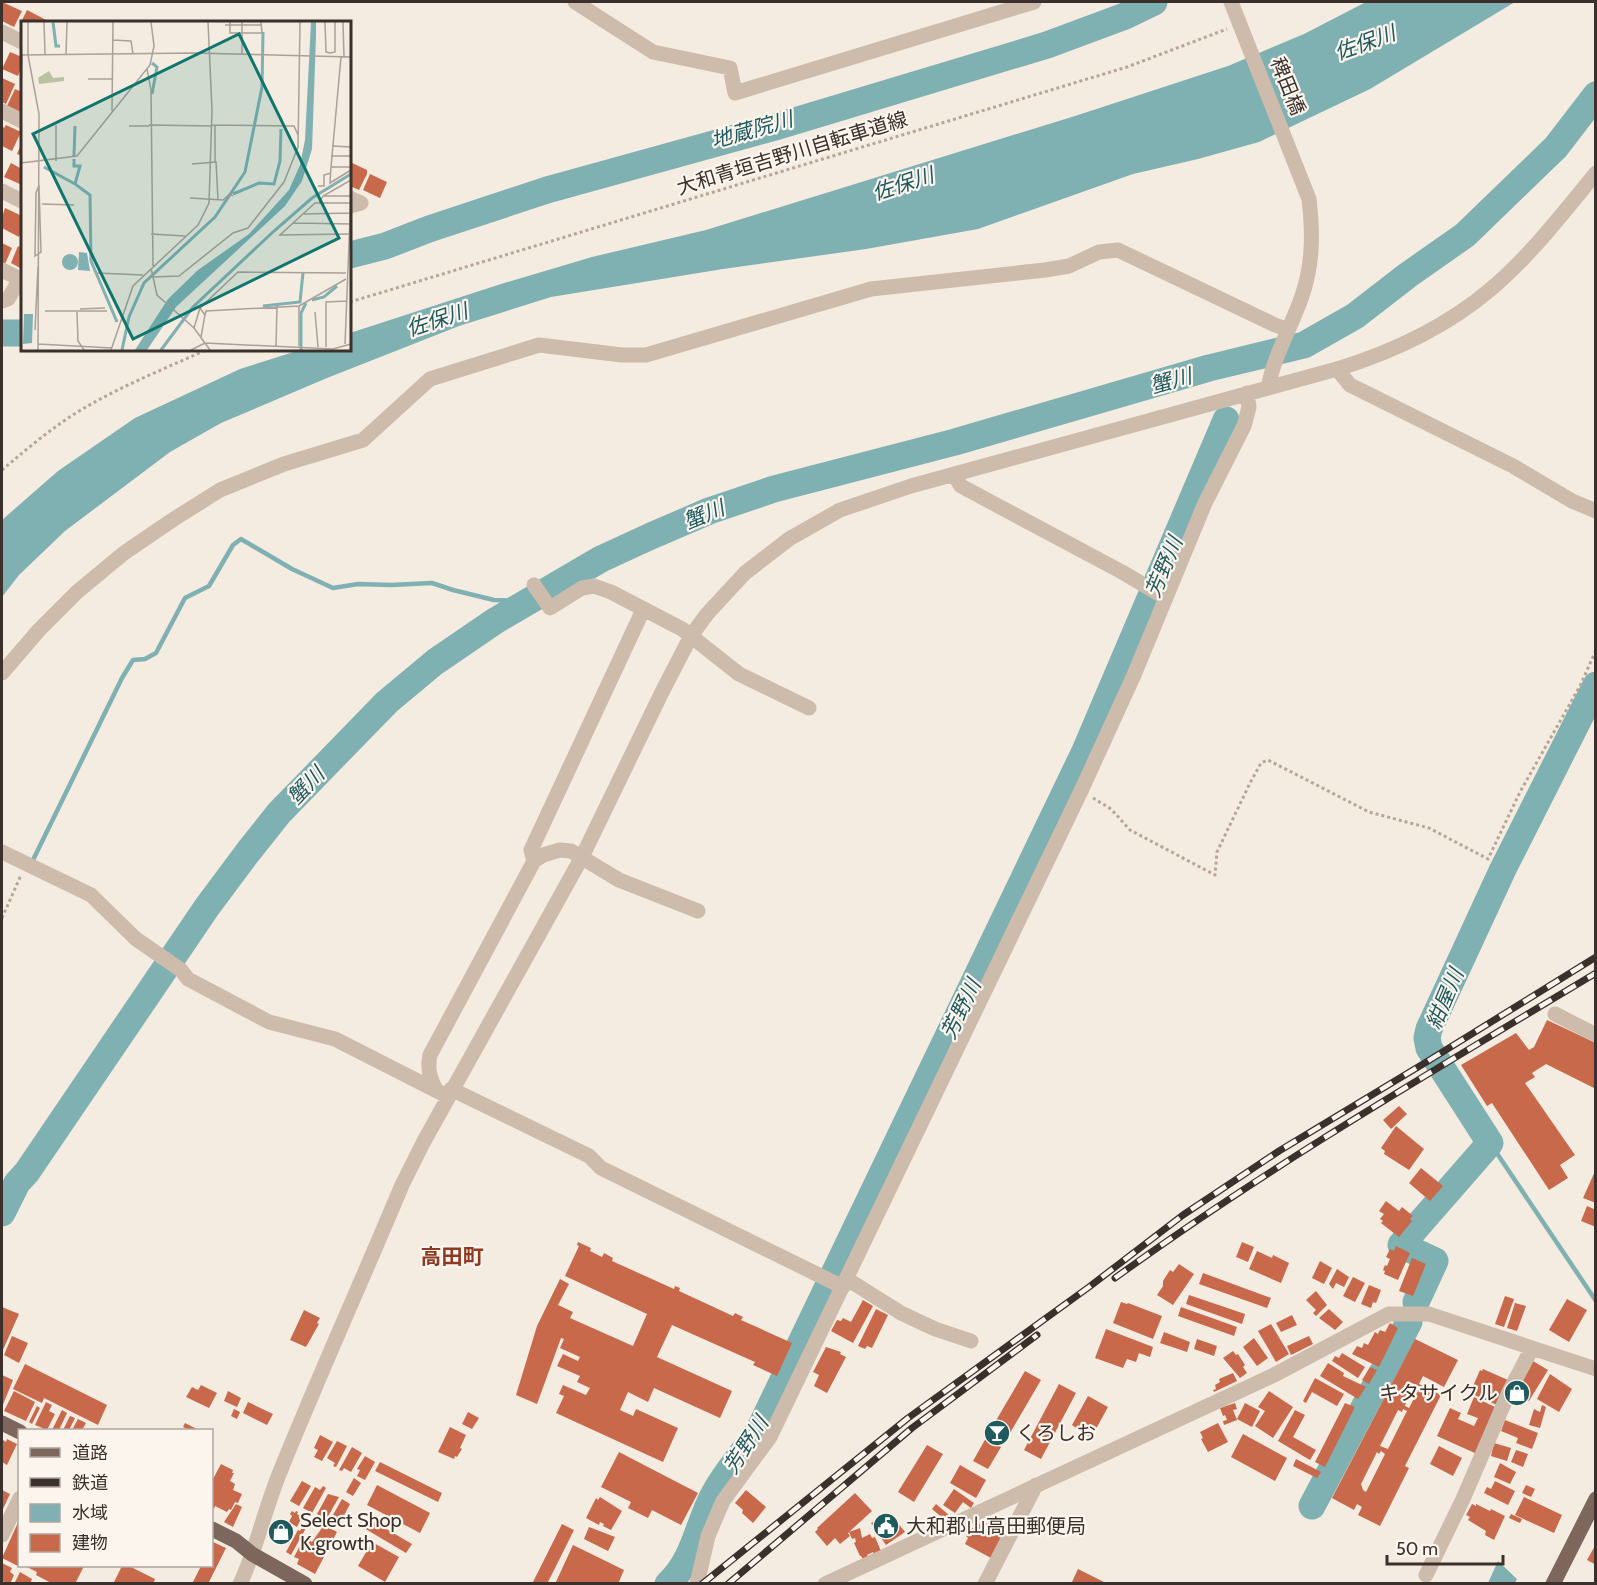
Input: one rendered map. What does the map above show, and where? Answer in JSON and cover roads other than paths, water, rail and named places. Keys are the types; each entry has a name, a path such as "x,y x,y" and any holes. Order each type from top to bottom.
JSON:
{"main road":[{"path":"2,1423 18,1431"},
{"path":"1553,1584 1596,1499"},
{"path":"213,1530 236,1541 252,1554 305,1584"}],"street":[{"path":"576,2 653,52 730,68 735,93 1034,2"},
{"name":"稗田橋","path":"1232,4 1309,199 1313,232 1310,262 1302,296 1272,367 1268,388"},
{"path":"2,32 21,42"},
{"path":"2,111 21,120"},
{"path":"240,1584 284,1461 402,1185 445,1092 582,857 691,636 706,614 745,573 789,539 840,510 911,486 1378,356 1416,338 1460,312 1491,289 1521,261 1596,172"},
{"path":"2,191 21,200"},
{"path":"351,198 361,203 351,206"},
{"path":"2,673 39,630 124,553 220,490 284,464 363,440 430,378 539,345 622,355 646,355 872,289 1045,270 1068,266 1099,252 1118,250 1287,330"},
{"path":"2,270 21,280"},
{"path":"2,301 8,299 21,281"},
{"path":"1337,369 1350,385 1513,466 1572,501 1596,511"},
{"path":"697,1584 708,1536 723,1501 770,1437 1081,791 1134,675 1205,503 1244,426 1250,407 1247,393"},
{"path":"954,475 961,486 1166,598"},
{"path":"534,585 550,608 582,588 594,586 611,592 682,629 739,674 809,708"},
{"path":"534,861 531,850 643,610"},
{"path":"445,1092 429,1075 430,1055 534,861 543,855 560,850 571,851 619,880 698,911"},
{"path":"2,852 91,895 136,939 181,970 188,979 269,1022 335,1039 445,1092 590,1156 601,1168 823,1277 845,1283 935,1329 971,1341"},
{"path":"1555,1014 1596,1035"},
{"path":"825,1584 1274,1375 1389,1314 1429,1314 1596,1369"},
{"path":"1426,1575 1463,1499 1509,1392 1532,1348"},
{"path":"985,1584 1036,1485"},
{"path":"2,1535 18,1502"}],"water":[{"name":"佐保川","path":"1366,2 1515,2 1370,89 1259,142 1133,174 978,229 866,249 551,297 459,326 221,423 170,452 65,531 19,575 2,597 2,520 58,471 135,418 240,369 297,351 351,351 351,333 501,284 592,257 706,230 1075,116 1228,66 1304,34"},
{"path":"1498,1561 1517,1579 1515,1583 1488,1583"}],"waterway":[{"name":"地蔵院川","path":"351,255 385,246 547,190 775,127 1047,45 1125,16 1154,2"},
{"name":"蟹川","path":"2,1213 17,1183 27,1172 207,907 248,852 279,813 387,702 435,662 495,621 601,559 709,511 774,489 955,442 1209,368 1304,345 1355,316 1465,235 1556,147 1596,95"},
{"name":"地蔵院川","path":"2,333 21,333"},
{"name":"芳野川","path":"668,1584 677,1575 690,1553 708,1505 719,1485 761,1426 1085,751 1226,420"},
{"path":"33,860 133,660 145,659 156,653 185,598 209,586 233,545 241,539 292,569 333,588 358,584 432,583 494,600 526,601"},
{"name":"紺屋川","path":"1416,1302 1435,1261 1401,1245 1490,1143 1429,1048 1427,1038 1429,1029 1503,869 1596,685"},
{"path":"1490,1143 1596,1301"},
{"name":"紺屋川","path":"1312,1506 1409,1322"}],"railway":[{"path":"702,1584 908,1418 1089,1287 1183,1215 1279,1151 1596,957"},
{"path":"1115,1278 1291,1159 1596,973"},
{"path":"728,1584 912,1428 1037,1335"}],"place":[{"name":"キタサイクル","path":"1517,1393"},
{"name":"くろしお","path":"997,1433"},
{"name":"大和郡山高田郵便局","path":"886,1526"},
{"name":"Select Shop K.growth","path":"281,1532"}],"district":[{"name":"高田町","path":"452,1257"}]}
